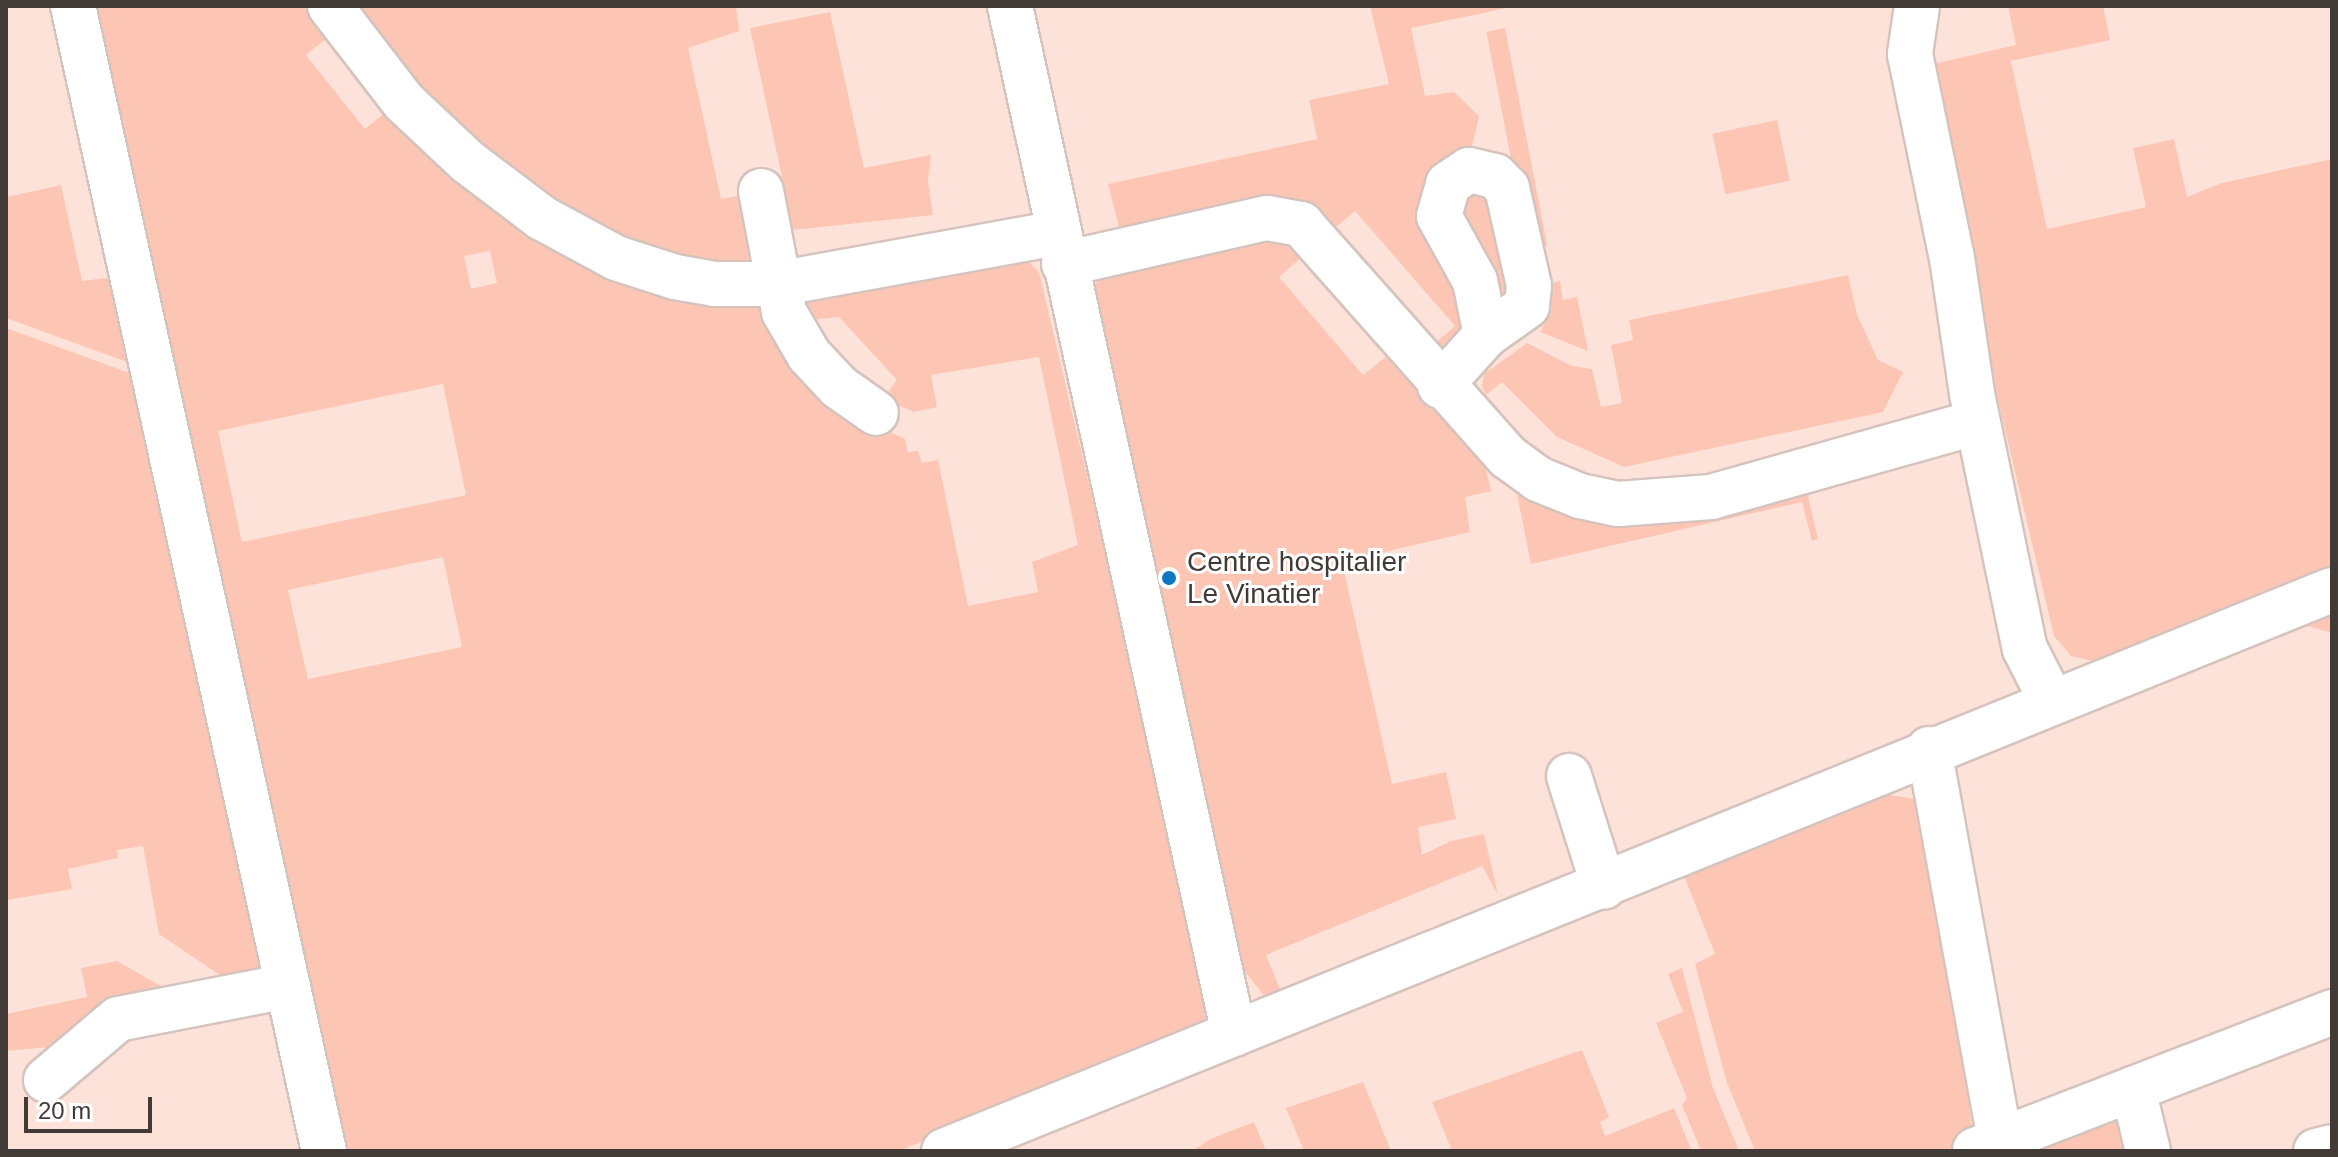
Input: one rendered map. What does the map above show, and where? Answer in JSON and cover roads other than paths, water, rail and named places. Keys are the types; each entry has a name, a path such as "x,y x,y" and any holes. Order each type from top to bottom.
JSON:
{"lane":[{"path":"73,6 324,1151"},
{"path":"330,6 404,102 468,162 542,218 616,258 675,277 714,284 777,284 1061,249 1283,217 1301,224 1440,386 1508,457 1538,479 1580,496 1618,504 1711,497 1978,422"},
{"path":"1010,6 1234,1034"},
{"path":"1917,6 1910,54 1952,258 1978,422 2025,649 2052,702"},
{"path":"761,191 784,312 809,355 839,387 876,413"},
{"path":"1440,386 1486,335"},
{"path":"944,1151 1604,887 1929,749 2332,590"},
{"path":"1929,749 1986,1145 2332,1012"},
{"path":"1569,776 1604,887"},
{"path":"46,1080 118,1019 288,986"},
{"path":"2133,1089 2148,1151"},
{"path":"2316,1151 2332,1147"}],"place":[{"name":"Centre hospitalier Le Vinatier","path":"1169,578"}]}
